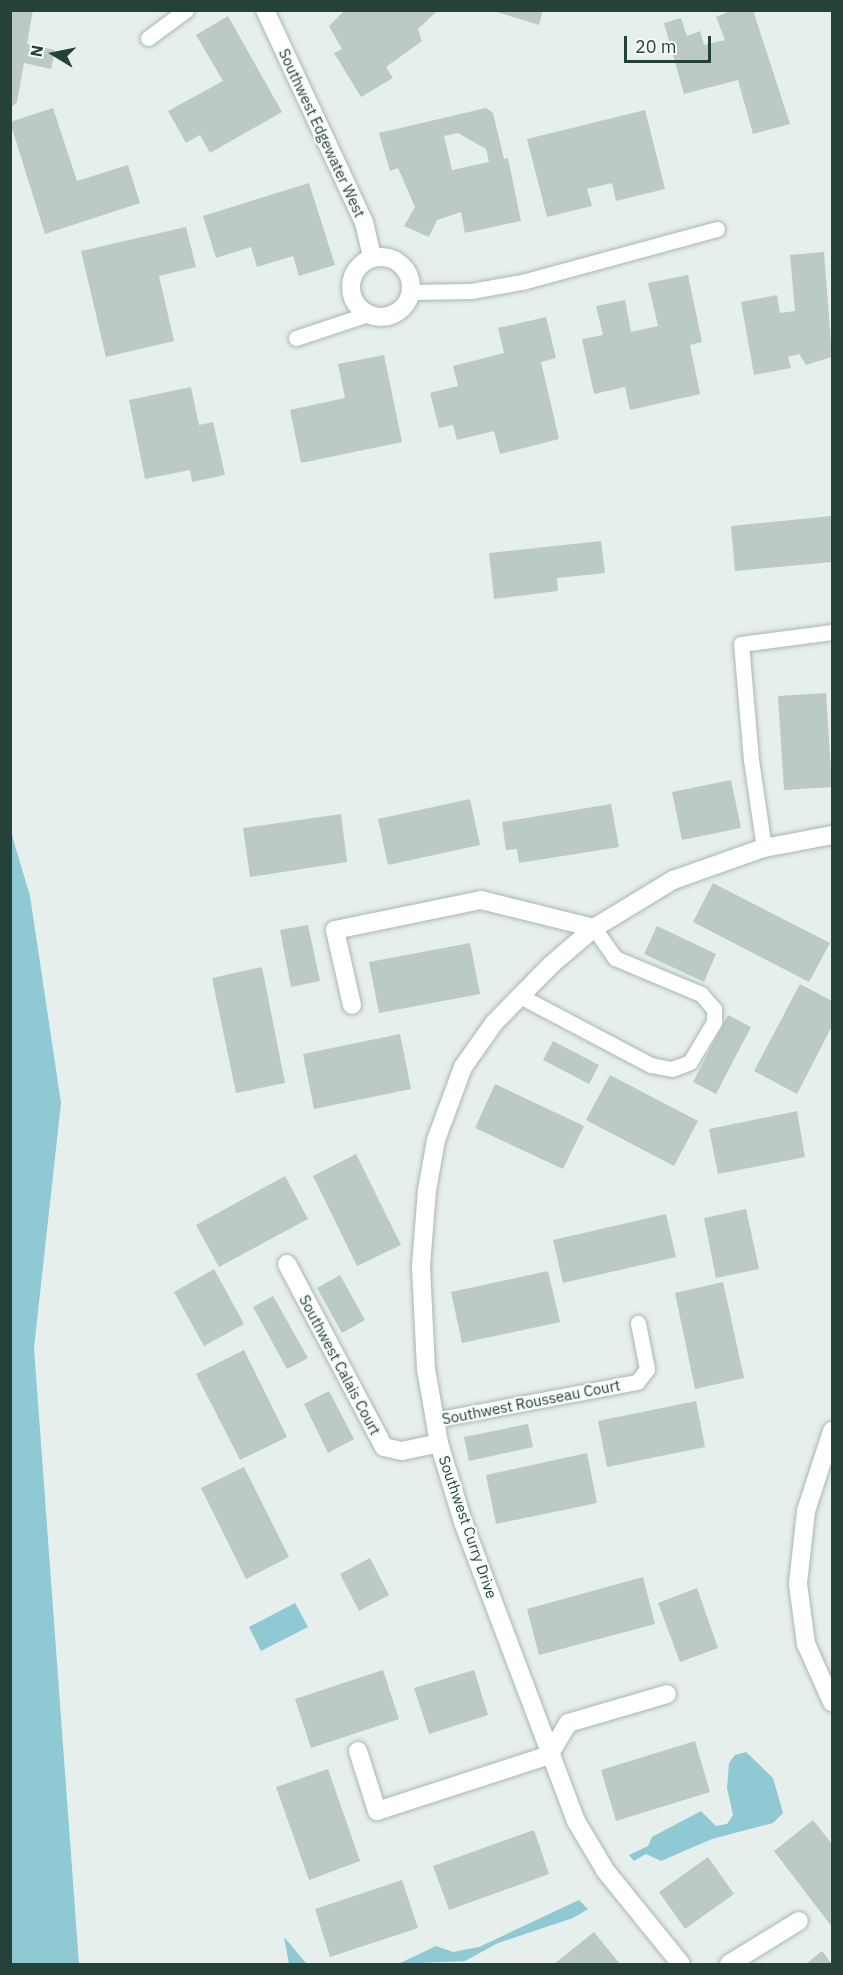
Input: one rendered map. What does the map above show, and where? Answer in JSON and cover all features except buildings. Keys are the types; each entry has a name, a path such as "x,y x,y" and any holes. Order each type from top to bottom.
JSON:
{"street":[{"name":"Southwest Edgewater West","path":"265,10 364,222 372,258"},
{"path":"386,257 399,262 410,279 411,292 401,310 387,316 368,314 357,306 352,294 352,276 360,265 372,258 386,257"},
{"name":"Southwest Curry Drive","path":"681,1965 606,1870 576,1821 549,1755 463,1522 434,1420 421,1317 421,1266 427,1190 436,1140 463,1067 494,1023 594,928 673,880 764,848 832,835"},
{"path":"352,1005 336,930 481,900 594,928"},
{"name":"Southwest Calais Court","path":"287,1264 384,1447 402,1451 439,1443"},
{"path":"832,1431 806,1511 798,1584 806,1644 832,1702"},
{"path":"358,1751 377,1811 549,1755 568,1723 667,1694"},
{"path":"729,1965 799,1921"}],"lane":[{"path":"148,38 186,10"},
{"path":"411,292 471,291 522,282 717,230"},
{"path":"296,338 368,314"},
{"path":"764,848 751,760 741,644 832,632"},
{"path":"520,996 651,1065 672,1069 690,1062 714,1022 714,1009 701,994 615,958 594,928"},
{"name":"Southwest Rousseau Court","path":"434,1420 637,1382 647,1369 638,1323"}],"water":[{"path":"11,832 30,896 61,1103 34,1348 79,1964 11,1964"},
{"path":"295,1603 308,1627 261,1651 249,1627"},
{"path":"746,1752 773,1778 783,1813 773,1823 712,1839 661,1861 646,1854 634,1861 629,1855 648,1846 652,1837 701,1811 716,1826 727,1824 733,1815 727,1788 729,1763 735,1755"},
{"path":"579,1900 588,1909 573,1918 498,1943 465,1961 398,1964 436,1946 453,1952 479,1947"},
{"path":"284,1937 305,1962 308,1964 289,1964"}]}
